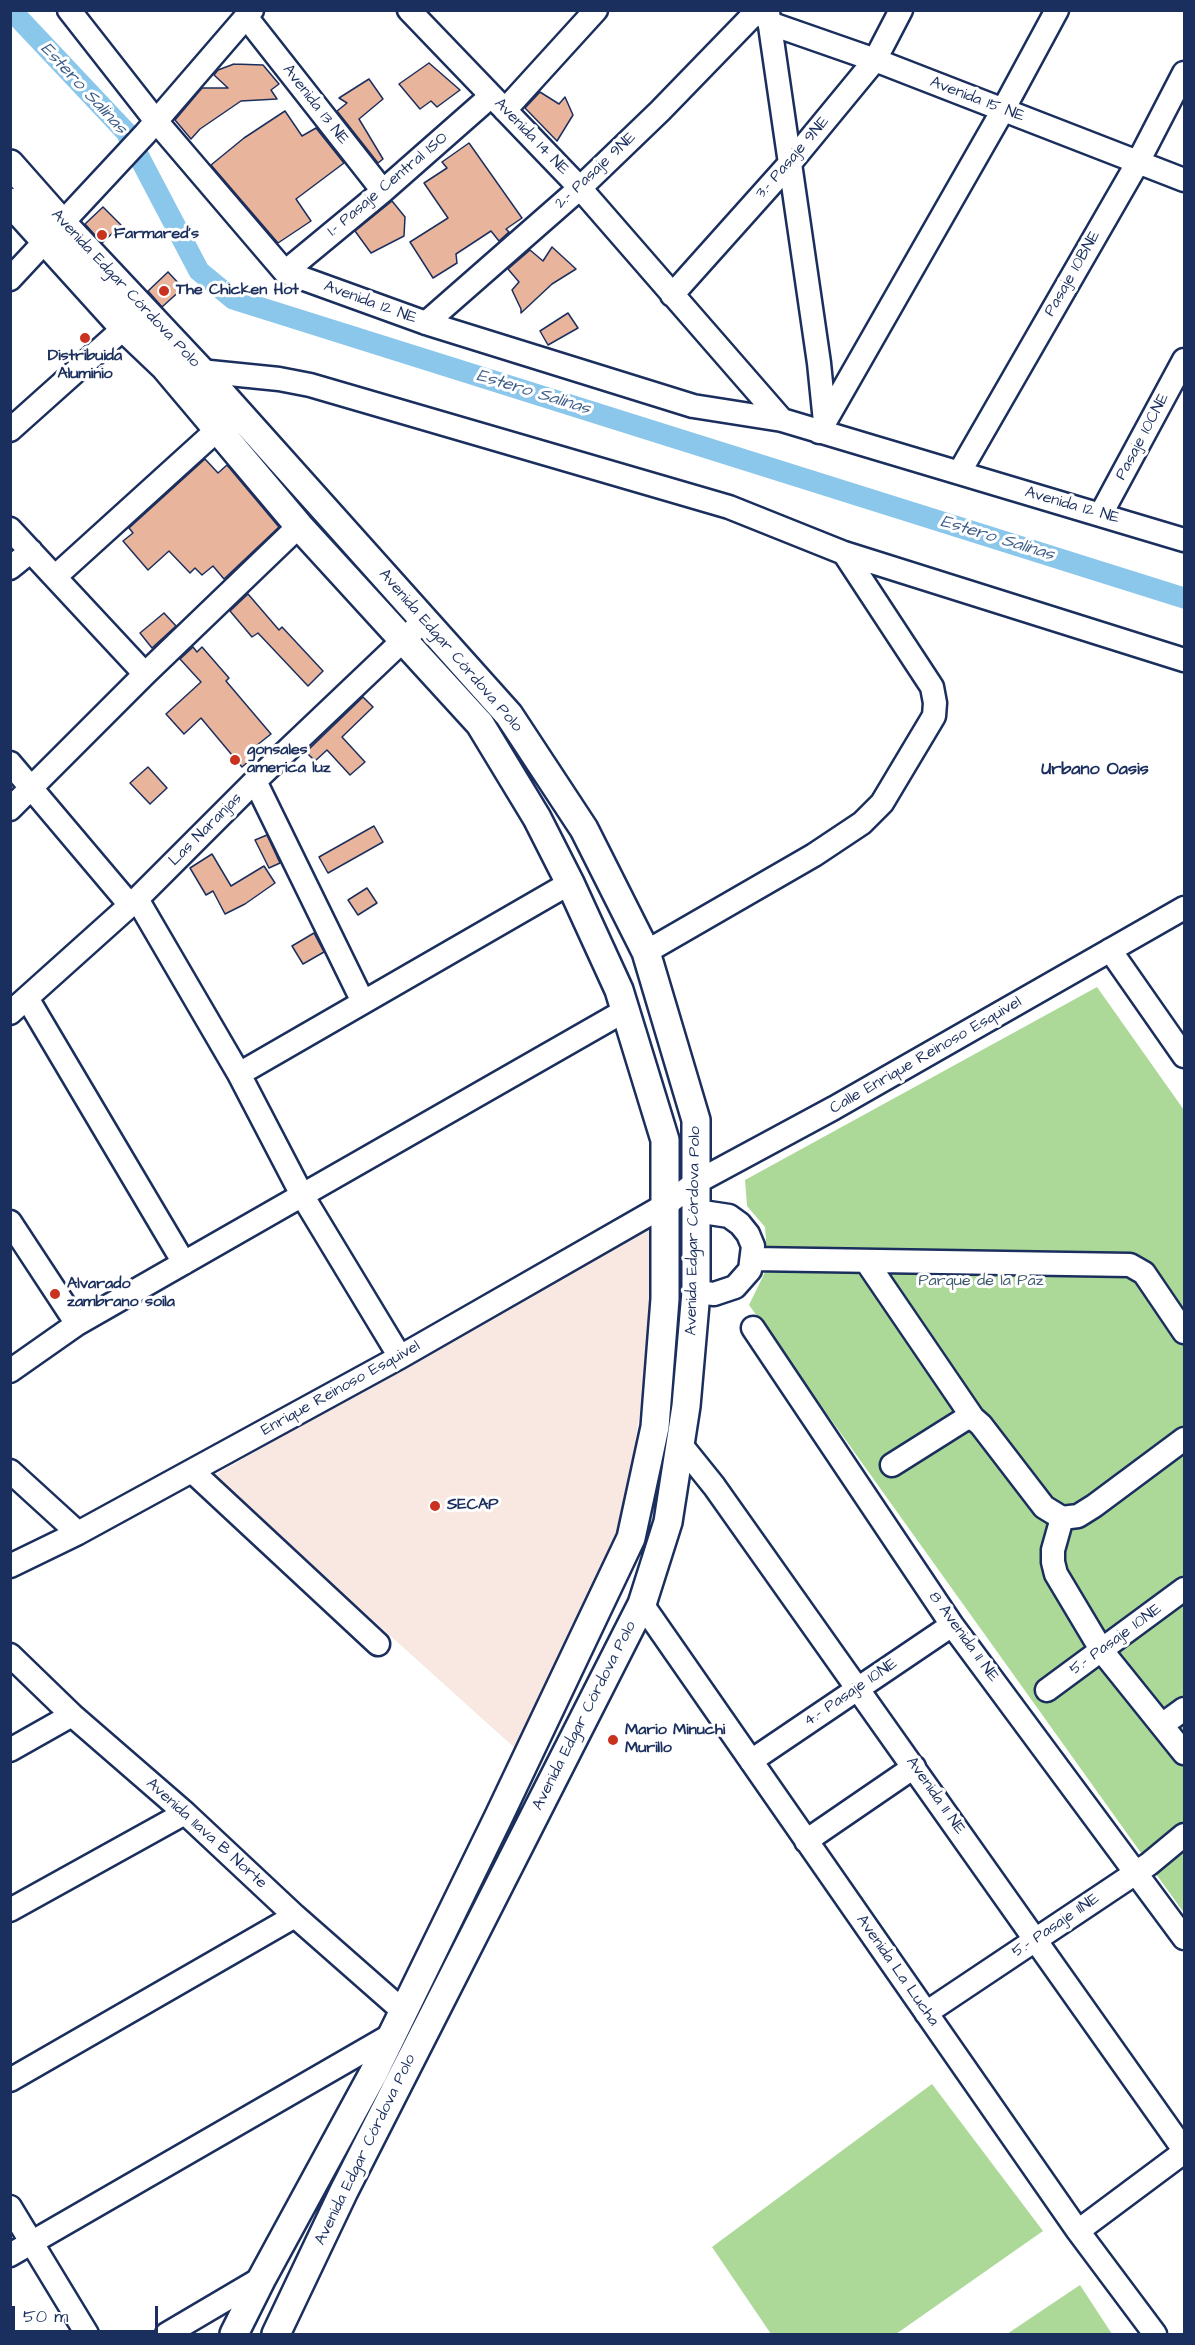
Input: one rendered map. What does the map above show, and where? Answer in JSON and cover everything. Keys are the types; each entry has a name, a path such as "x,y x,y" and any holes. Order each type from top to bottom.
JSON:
{"main road":[{"name":"Avenida Edgar Córdova Polo","path":"10,164 54,232 124,328 165,367 299,526 404,638 480,724 537,819 570,883 619,990 665,1140 667,1204 665,1299 655,1427 631,1538 373,2074 234,2334"},
{"name":"Avenida Edgar Córdova Polo","path":"10,202 54,232 201,371 509,715 584,829 646,952 696,1120 696,1292 681,1445 668,1522 642,1604 344,2191 276,2334"}],"street":[{"name":"Avenida 12 NE","path":"69,10 150,127 285,272 426,323 693,406 822,427 959,472 1185,540"},
{"name":"1.- Pasaje Central 1SO","path":"285,272 382,191 498,103 596,10"},
{"name":"3.- Pasaje 9NE","path":"672,295 791,162 875,60 901,10"},
{"path":"822,427 1003,110 1057,10"},
{"path":"10,279 150,127 249,14"},
{"name":"Avenida 13 NE","path":"249,14 382,191"},
{"name":"Avenida 14 NE","path":"421,15 498,103 580,188 782,420"},
{"path":"765,15 791,162 822,427"},
{"name":"Avenida 15 NE","path":"765,15 1185,180"},
{"name":"2.- Pasaje 9NE","path":"426,323 580,188 765,15"},
{"name":"Pasaje 10BNE","path":"959,472 1138,162 1185,73"},
{"path":"10,430 124,328"},
{"name":"Pasaje 10CNE","path":"1101,514 1185,360"},
{"path":"165,367 279,379 310,385 729,507 844,553 1185,660"},
{"path":"56,576 217,430"},
{"path":"10,810 145,674 299,526"},
{"path":"10,529 145,674"},
{"path":"10,568 31,551"},
{"path":"646,952 814,855 862,823 882,803 934,716 935,703 932,687 844,553"},
{"name":"Las Naranjas","path":"10,1013 134,902 255,781 424,620"},
{"path":"10,762 134,902 239,1074 302,1195 400,1357"},
{"path":"255,781 363,1002"},
{"path":"239,1074 570,883"},
{"name":"Calle Enrique Reinoso Esquivel","path":"667,1204 695,1184 834,1108 1185,908"},
{"path":"1110,950 1185,1056"},
{"path":"27,998 184,1263"},
{"path":"11,1370 77,1324 626,1010"},
{"name":"Enrique Reinoso Esquivel","path":"10,1566 78,1533 400,1357 667,1204"},
{"path":"696,1211 729,1216 740,1224 748,1234 753,1246 750,1270 735,1287 714,1294 696,1292"},
{"path":"10,1222 77,1324"},
{"path":"753,1259 1130,1265 1144,1273 1185,1332"},
{"path":"867,1261 973,1418 981,1425 1044,1507 1062,1518 1078,1516 1094,1506 1185,1439"},
{"name":"8 Avenida 11 NE","path":"753,1328 952,1625 1185,1938"},
{"path":"892,1465 965,1419 973,1418"},
{"name":"Avenida 11 NE","path":"681,1445 714,1486 915,1767 1185,2151"},
{"path":"10,1471 78,1533"},
{"path":"192,1471 378,1644"},
{"path":"1062,1518 1053,1550 1056,1574 1102,1651 1185,1753"},
{"name":"5.- Pasaje 10NE","path":"1047,1690 1185,1589"},
{"name":"Avenida La Lucha","path":"642,1604 1078,2231 1155,2334"},
{"name":"4.- Pasaje 10NE","path":"751,1761 952,1625"},
{"name":"Avenida 11ava B Norte","path":"10,1655 72,1715 185,1813 295,1916 398,2022"},
{"path":"1162,1725 1185,1709"},
{"path":"10,1750 72,1715"},
{"path":"806,1840 915,1767"},
{"path":"10,1910 185,1813"},
{"name":"5.- Pasaje 11NE","path":"926,2013 1137,1872 1185,1835"},
{"path":"10,2080 295,1916"},
{"path":"10,2255 398,2022"},
{"path":"1078,2231 1185,2151"},
{"path":"10,2207 87,2334"},
{"path":"167,2334 262,2278"}],"shaded area":[{"name":"SECAP","path":"651,1224 656,1314 620,1535 517,1750 213,1476"}],"green space":[{"name":"Parque de la Paz","path":"1097,987 1184,1110 1184,1913 749,1305 768,1266 765,1227 747,1206 745,1180"},
{"path":"932,2084 1043,2231 896,2334 771,2334 712,2247"},
{"path":"1080,2285 1112,2334 1007,2334"}],"building":[{"path":"429,63 460,90 437,107 431,101 420,109 399,84"},
{"path":"234,64 263,65 279,84 271,90 277,99 241,101 200,129 191,139 175,120 202,88 228,88 214,75 218,70"},
{"path":"369,79 383,99 359,119 383,159 378,163 337,111 347,103 339,98"},
{"path":"540,92 559,104 565,97 573,115 557,141 525,108"},
{"path":"285,111 302,136 316,128 344,163 296,199 311,221 278,243 211,165 244,138"},
{"path":"469,143 522,218 506,229 509,232 499,241 491,231 456,254 457,263 433,278 410,242 448,218 424,183 447,168 442,162"},
{"path":"392,201 405,217 404,236 371,253 355,231"},
{"name":"Farmared's","path":"103,207 121,225 102,243 85,224"},
{"path":"552,247 576,269 552,284 521,313 512,290 519,282 508,269 530,250 543,261"},
{"name":"The Chicken Hot","path":"168,272 183,288 162,307 148,291"},
{"path":"568,313 578,328 548,345 540,331"},
{"path":"205,459 218,473 227,465 279,527 224,579 213,566 202,575 195,568 190,573 169,551 148,570 123,541 133,533 129,528"},
{"path":"248,594 279,630 282,627 323,671 308,686 258,633 252,637 230,611"},
{"path":"164,613 176,626 152,648 140,633"},
{"path":"193,647 197,652 202,647 229,678 226,681 271,734 251,750 256,755 242,767 201,718 184,734 166,714 201,682 180,659"},
{"path":"363,697 373,707 342,737 365,762 350,775 327,750 315,761 306,752"},
{"path":"148,767 167,788 150,804 130,783"},
{"path":"374,826 383,842 328,873 319,857"},
{"path":"267,835 280,863 269,868 255,840"},
{"path":"212,854 231,886 264,866 275,883 245,904 225,914 213,891 206,895 190,868"},
{"path":"367,888 377,903 358,915 348,900"},
{"path":"314,933 324,952 303,964 292,946"}],"waterway":[{"name":"Estero Salinas","path":"11,10 126,132 199,271 233,299 1184,598"}],"place":[{"name":"Farmared's","path":"102,235"},
{"name":"The Chicken Hot","path":"164,291"},
{"name":"Distribuida Aluminio","path":"85,338"},
{"name":"gonsales america luz","path":"235,760"},
{"name":"Alvarado zambrano soila","path":"55,1294"},
{"name":"SECAP","path":"435,1506"},
{"name":"Mario Minuchi Murillo","path":"613,1740"}],"district":[{"name":"Urbano Oasis","path":"1095,770"}]}
